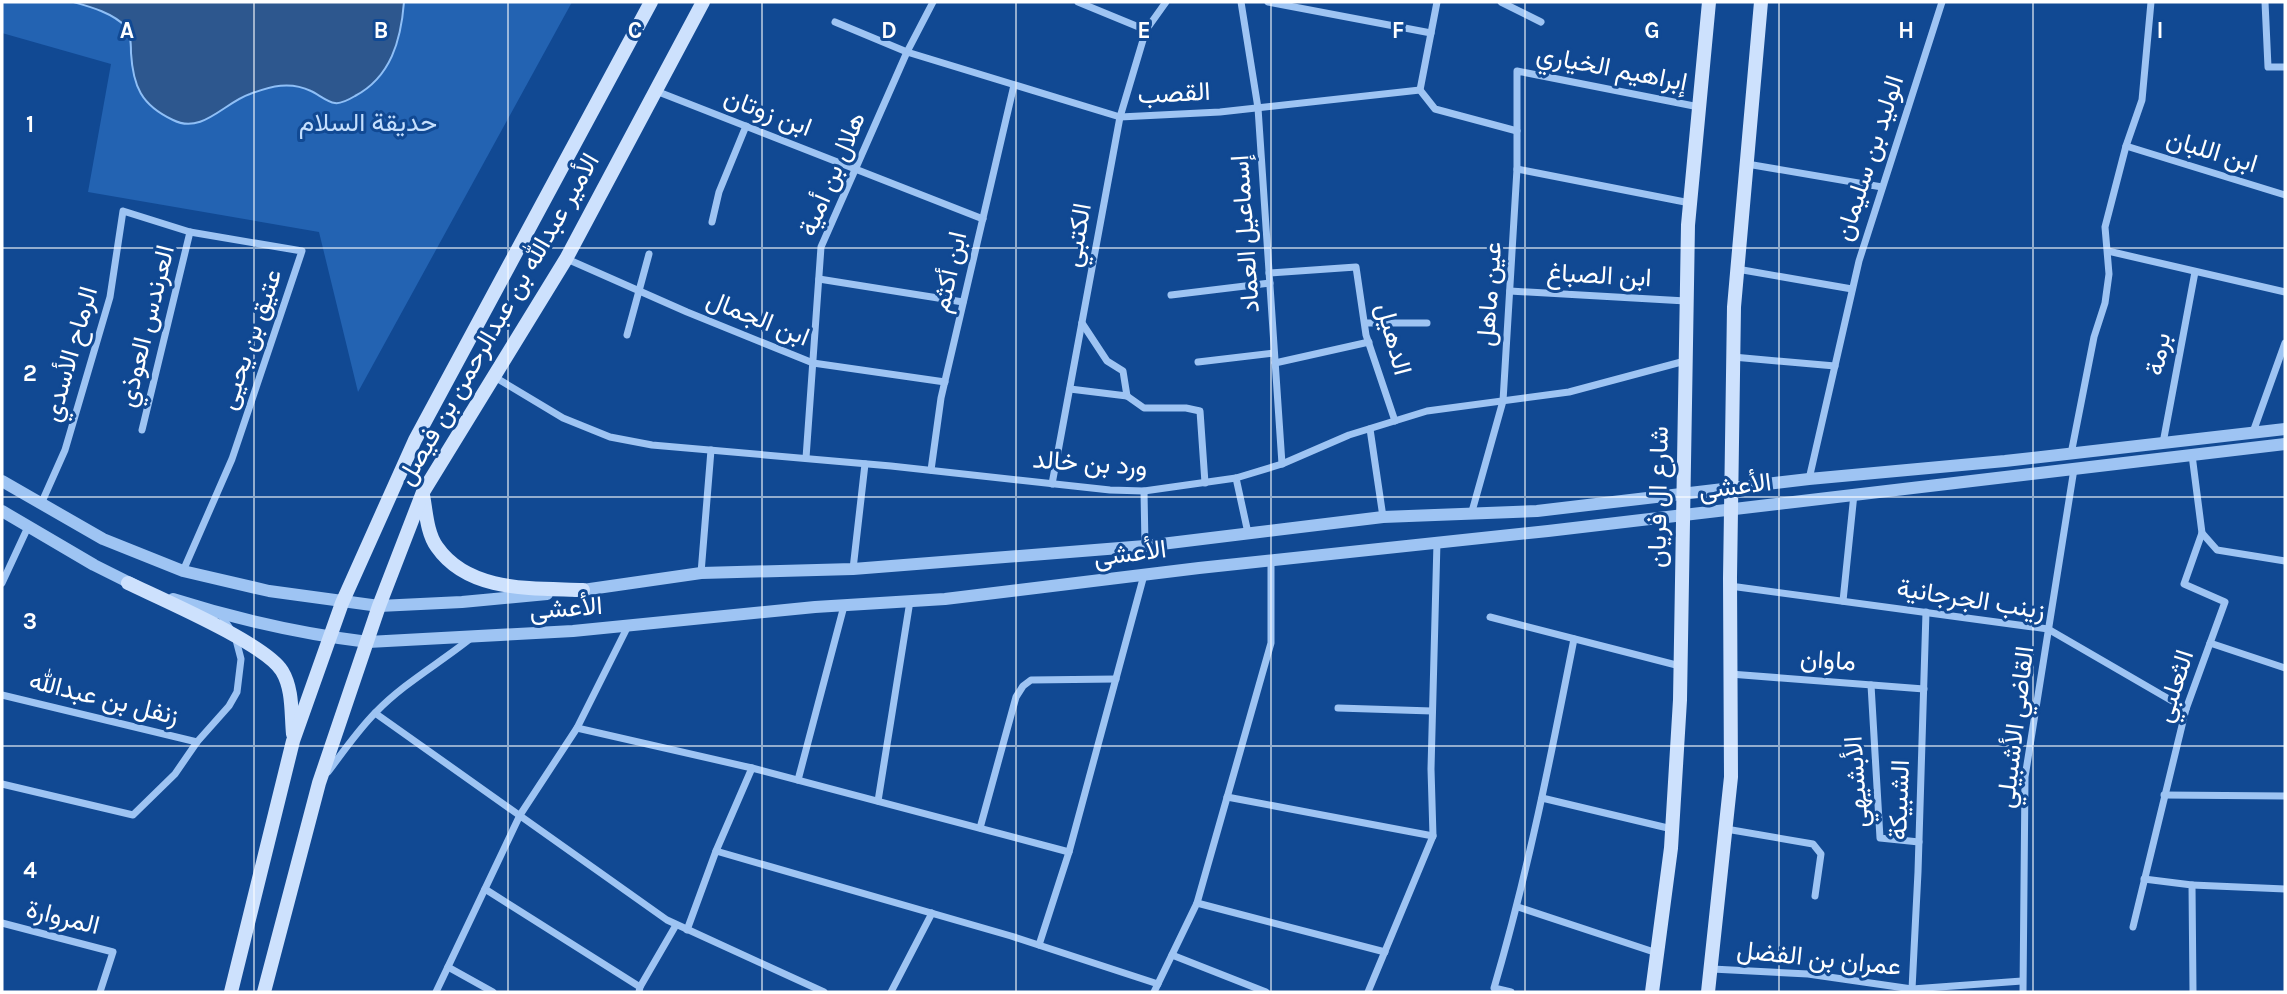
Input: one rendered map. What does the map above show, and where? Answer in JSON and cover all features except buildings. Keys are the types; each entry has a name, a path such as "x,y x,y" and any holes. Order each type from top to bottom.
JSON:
{"main road":[{"name":"الأمير عبدالله بن عبدالرحمن بن فيصل","path":"231,992 293,741 342,603 415,440 651,2"},
{"name":"الأمير عبدالله بن عبدالرحمن بن فيصل","path":"264,992 319,783 379,606 423,492 566,259 703,2"},
{"name":"شارع ال فريان","path":"1652,992 1672,829 1680,666 1690,203 1709,2"},
{"path":"1708,992 1731,778 1733,357 1737,269 1762,2"},
{"path":"423,492 436,547 458,568 489,582 513,587 583,590"},
{"path":"128,583 268,655 281,668 288,683 293,741"}],"street":[{"name":"هلال بن أمية","path":"806,458 821,247 907,52 933,2"},
{"path":"1078,2 1146,30"},
{"name":"الكتبي","path":"1052,484 1120,117 1146,30 1166,2"},
{"name":"إسماعيل العماد","path":"1241,2 1258,108 1282,464"},
{"path":"1268,2 1431,33"},
{"path":"1437,2 1420,90 1435,109 1517,131"},
{"path":"1501,2 1541,22"},
{"name":"الوليد بن سليمان","path":"1809,479 1858,261 1941,2"},
{"path":"2071,454 2094,337 2105,303 2109,274 2105,227 2126,146 2143,100 2151,2"},
{"path":"2265,2 2268,67 2285,67"},
{"name":"القصب","path":"835,22 907,52 1120,117 1220,112 1420,90"},
{"name":"إبراهيم الخياري","path":"1517,71 1699,107"},
{"name":"عين ماهل","path":"1471,515 1503,401 1517,169 1517,71"},
{"name":"ابن أكثم","path":"931,470 945,382 1014,85"},
{"name":"ابن زوتان","path":"656,91 983,219"},
{"path":"712,222 719,192 746,126"},
{"name":"ابن اللبان","path":"2126,146 2285,195"},
{"path":"1747,164 1882,187"},
{"path":"1517,169 1690,203"},
{"name":"عتيق بن يحيى","path":"123,211 190,232 303,251 232,459 183,571"},
{"name":"الرماح الأسدي","path":"41,504 65,450 110,297 123,211"},
{"name":"العرندس العوذي","path":"142,430 190,232"},
{"path":"2108,251 2285,292"},
{"path":"627,335 649,254"},
{"name":"ابن الجمال","path":"566,259 813,363 945,382"},
{"name":"الدهيل","path":"1269,273 1356,267 1369,342 1395,421"},
{"path":"1737,269 1852,289"},
{"name":"برمة","path":"2163,443 2195,272"},
{"path":"819,279 963,302"},
{"path":"1171,295 1270,284"},
{"name":"ابن الصباغ","path":"1510,291 1686,301"},
{"path":"1082,323 1107,361 1123,371 1128,396"},
{"path":"1365,323 1427,323"},
{"path":"1275,362 1369,342"},
{"path":"2253,432 2285,343"},
{"path":"1198,362 1274,353"},
{"path":"1733,357 1835,366"},
{"name":"ورد بن خالد","path":"493,376 562,418 610,437 652,445 931,470 1110,490 1144,491 1236,478 1282,464 1349,435 1427,411 1569,391 1685,361"},
{"path":"1070,389 1128,396 1144,408 1186,408 1200,411 1205,482"},
{"path":"1370,429 1382,517"},
{"name":"الأعشى","path":"2,481 103,539 183,571 269,591 379,606 461,602 583,590 701,573 853,569 1146,546 1382,517 1537,511 1809,479 2071,454 2285,429"},
{"name":"الأعشى","path":"2,512 128,583 220,614 330,637 368,642 472,638 944,599 2285,444"},
{"path":"701,573 711,450"},
{"path":"2192,455 2202,533 2217,550 2285,561"},
{"path":"853,569 864,464"},
{"name":"القاضي الأشبيلي","path":"2022,992 2025,777 2074,469"},
{"path":"1236,478 1248,533"},
{"path":"1144,491 1146,546"},
{"path":"1843,601 1854,494"},
{"path":"2,583 28,527"},
{"name":"الثعلبي","path":"2133,927 2186,709 2225,602 2184,583 2202,533"},
{"path":"1368,992 1433,836 1430,769 1437,542"},
{"path":"1154,992 1197,902 1270,643 1271,560"},
{"path":"1039,945 1069,852 1144,574"},
{"name":"زينب الجرجانية","path":"1730,586 2048,629 2186,709"},
{"path":"878,801 910,601"},
{"path":"798,780 844,606"},
{"name":"الشبيكة","path":"1912,989 1926,612"},
{"path":"2,784 132,814 174,774 229,706 237,692 241,659 235,636 220,614"},
{"path":"1490,617 1680,666"},
{"path":"436,992 520,815 577,728 628,626"},
{"path":"319,783 375,713 405,686 472,638"},
{"path":"1511,992 1494,988 1518,907 1574,639"},
{"path":"2210,643 2285,668"},
{"name":"ماوان","path":"1730,674 1924,688"},
{"path":"980,828 1016,697 1023,686 1031,680 1116,679"},
{"name":"الأبشيهي","path":"1871,685 1880,838 1919,842"},
{"name":"زنفل بن عبدالله","path":"2,695 197,743"},
{"path":"1338,708 1432,711"},
{"path":"375,713 676,925 814,990 824,992"},
{"path":"577,728 752,768 1069,852"},
{"path":"687,930 716,851 752,768"},
{"path":"2164,795 2285,796"},
{"path":"1227,797 1433,836"},
{"path":"1542,798 1672,829"},
{"path":"1725,829 1813,844 1821,854 1815,896"},
{"path":"716,851 1039,945 1158,984"},
{"path":"2144,879 2192,885 2285,889"},
{"path":"2192,885 2193,992"},
{"path":"485,889 640,990 676,925"},
{"path":"1197,902 1385,952"},
{"path":"1518,907 1657,953"},
{"path":"891,992 932,913"},
{"name":"المروارة","path":"2,923 113,952 100,992"},
{"path":"1172,955 1266,992"},
{"path":"448,967 493,992"},
{"name":"عمران بن الفضل","path":"1712,969 1808,974 1922,990 2022,981"}],"green space":[{"name":"حديقة السلام","path":"2,2 572,2 358,392 319,232 88,192 111,64 2,33"}],"shaded area":[{"path":"73,2 404,2 397,43 386,68 367,88 351,98 335,103 303,88 281,86 241,98 204,120 184,124 153,108 141,93 134,75 129,32 126,27 108,14"}]}
